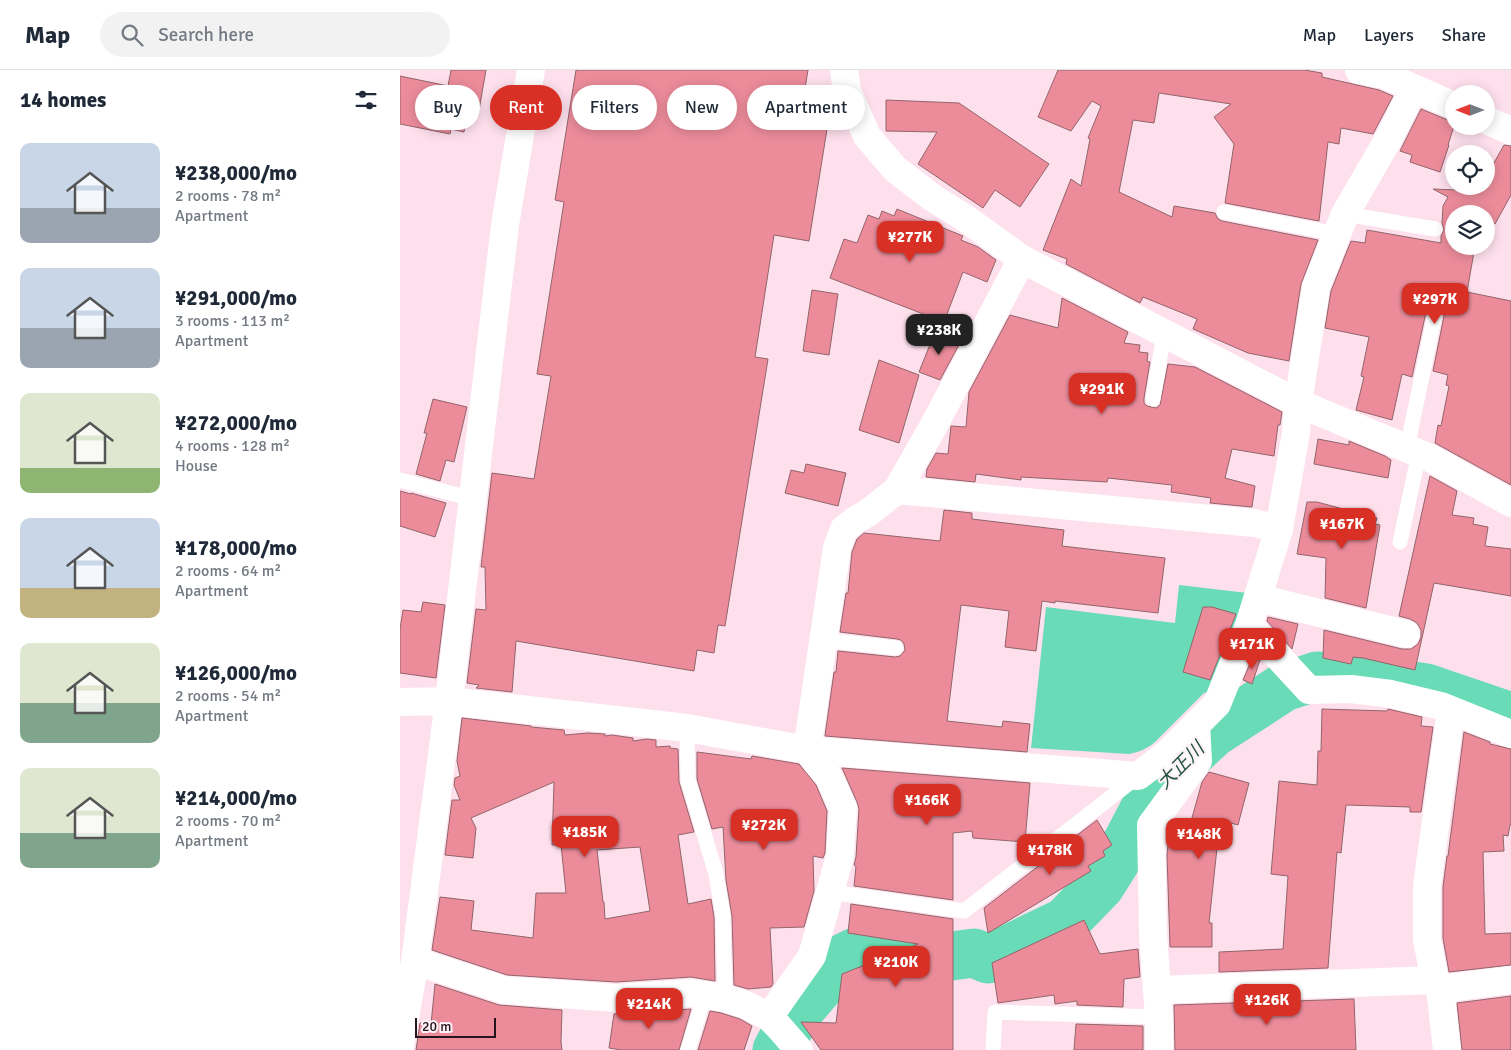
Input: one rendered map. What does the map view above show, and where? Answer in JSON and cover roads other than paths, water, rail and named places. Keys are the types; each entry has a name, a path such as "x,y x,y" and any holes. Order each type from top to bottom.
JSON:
{"street":[{"path":"400,1046 415,960 449,701 505,225 531,70"},
{"path":"844,70 847,91 867,136 895,169 933,198 965,218 1022,259 1298,403 1430,458 1511,503"},
{"path":"1376,72 1445,102"},
{"path":"1159,1050 1160,1017 1153,936 1151,825 1217,704 1258,598 1278,529 1296,433 1298,403 1316,287 1341,224 1389,138 1414,88"},
{"path":"1495,124 1511,131"},
{"path":"774,1021 812,956 840,856 843,808 829,777 807,750 837,548 844,529 897,490 933,427 1022,259"},
{"path":"897,490 1254,523 1278,529"},
{"path":"1258,598 1406,634"},
{"path":"1249,624 1309,690 1351,689 1391,694 1441,706 1511,734"},
{"path":"400,702 449,701 687,728 807,750 1138,776 1167,754 1197,740"},
{"path":"1447,1050 1438,985 1427,940 1427,886 1451,710"},
{"path":"415,960 504,990 616,998 692,993 715,996 746,1005 774,1021 797,1048"},
{"path":"1157,990 1438,985 1511,980"}],"lane":[{"path":"1224,212 1341,224 1435,229"},
{"path":"1400,542 1435,314"},
{"path":"1153,398 1164,333"},
{"path":"400,480 473,499"},
{"path":"823,640 896,648"},
{"path":"687,728 688,780 716,874 723,916 715,996 688,1050"},
{"path":"830,892 964,911 1138,776"},
{"path":"993,1050 995,1012 1160,1017"}],"waterway":[{"name":"大正川","path":"777,1050 797,1013 845,957 866,947 944,957 974,953 988,959 1065,922 1100,886 1124,848 1157,785 1213,733 1284,687 1317,676 1368,679 1426,688 1511,717"}]}
